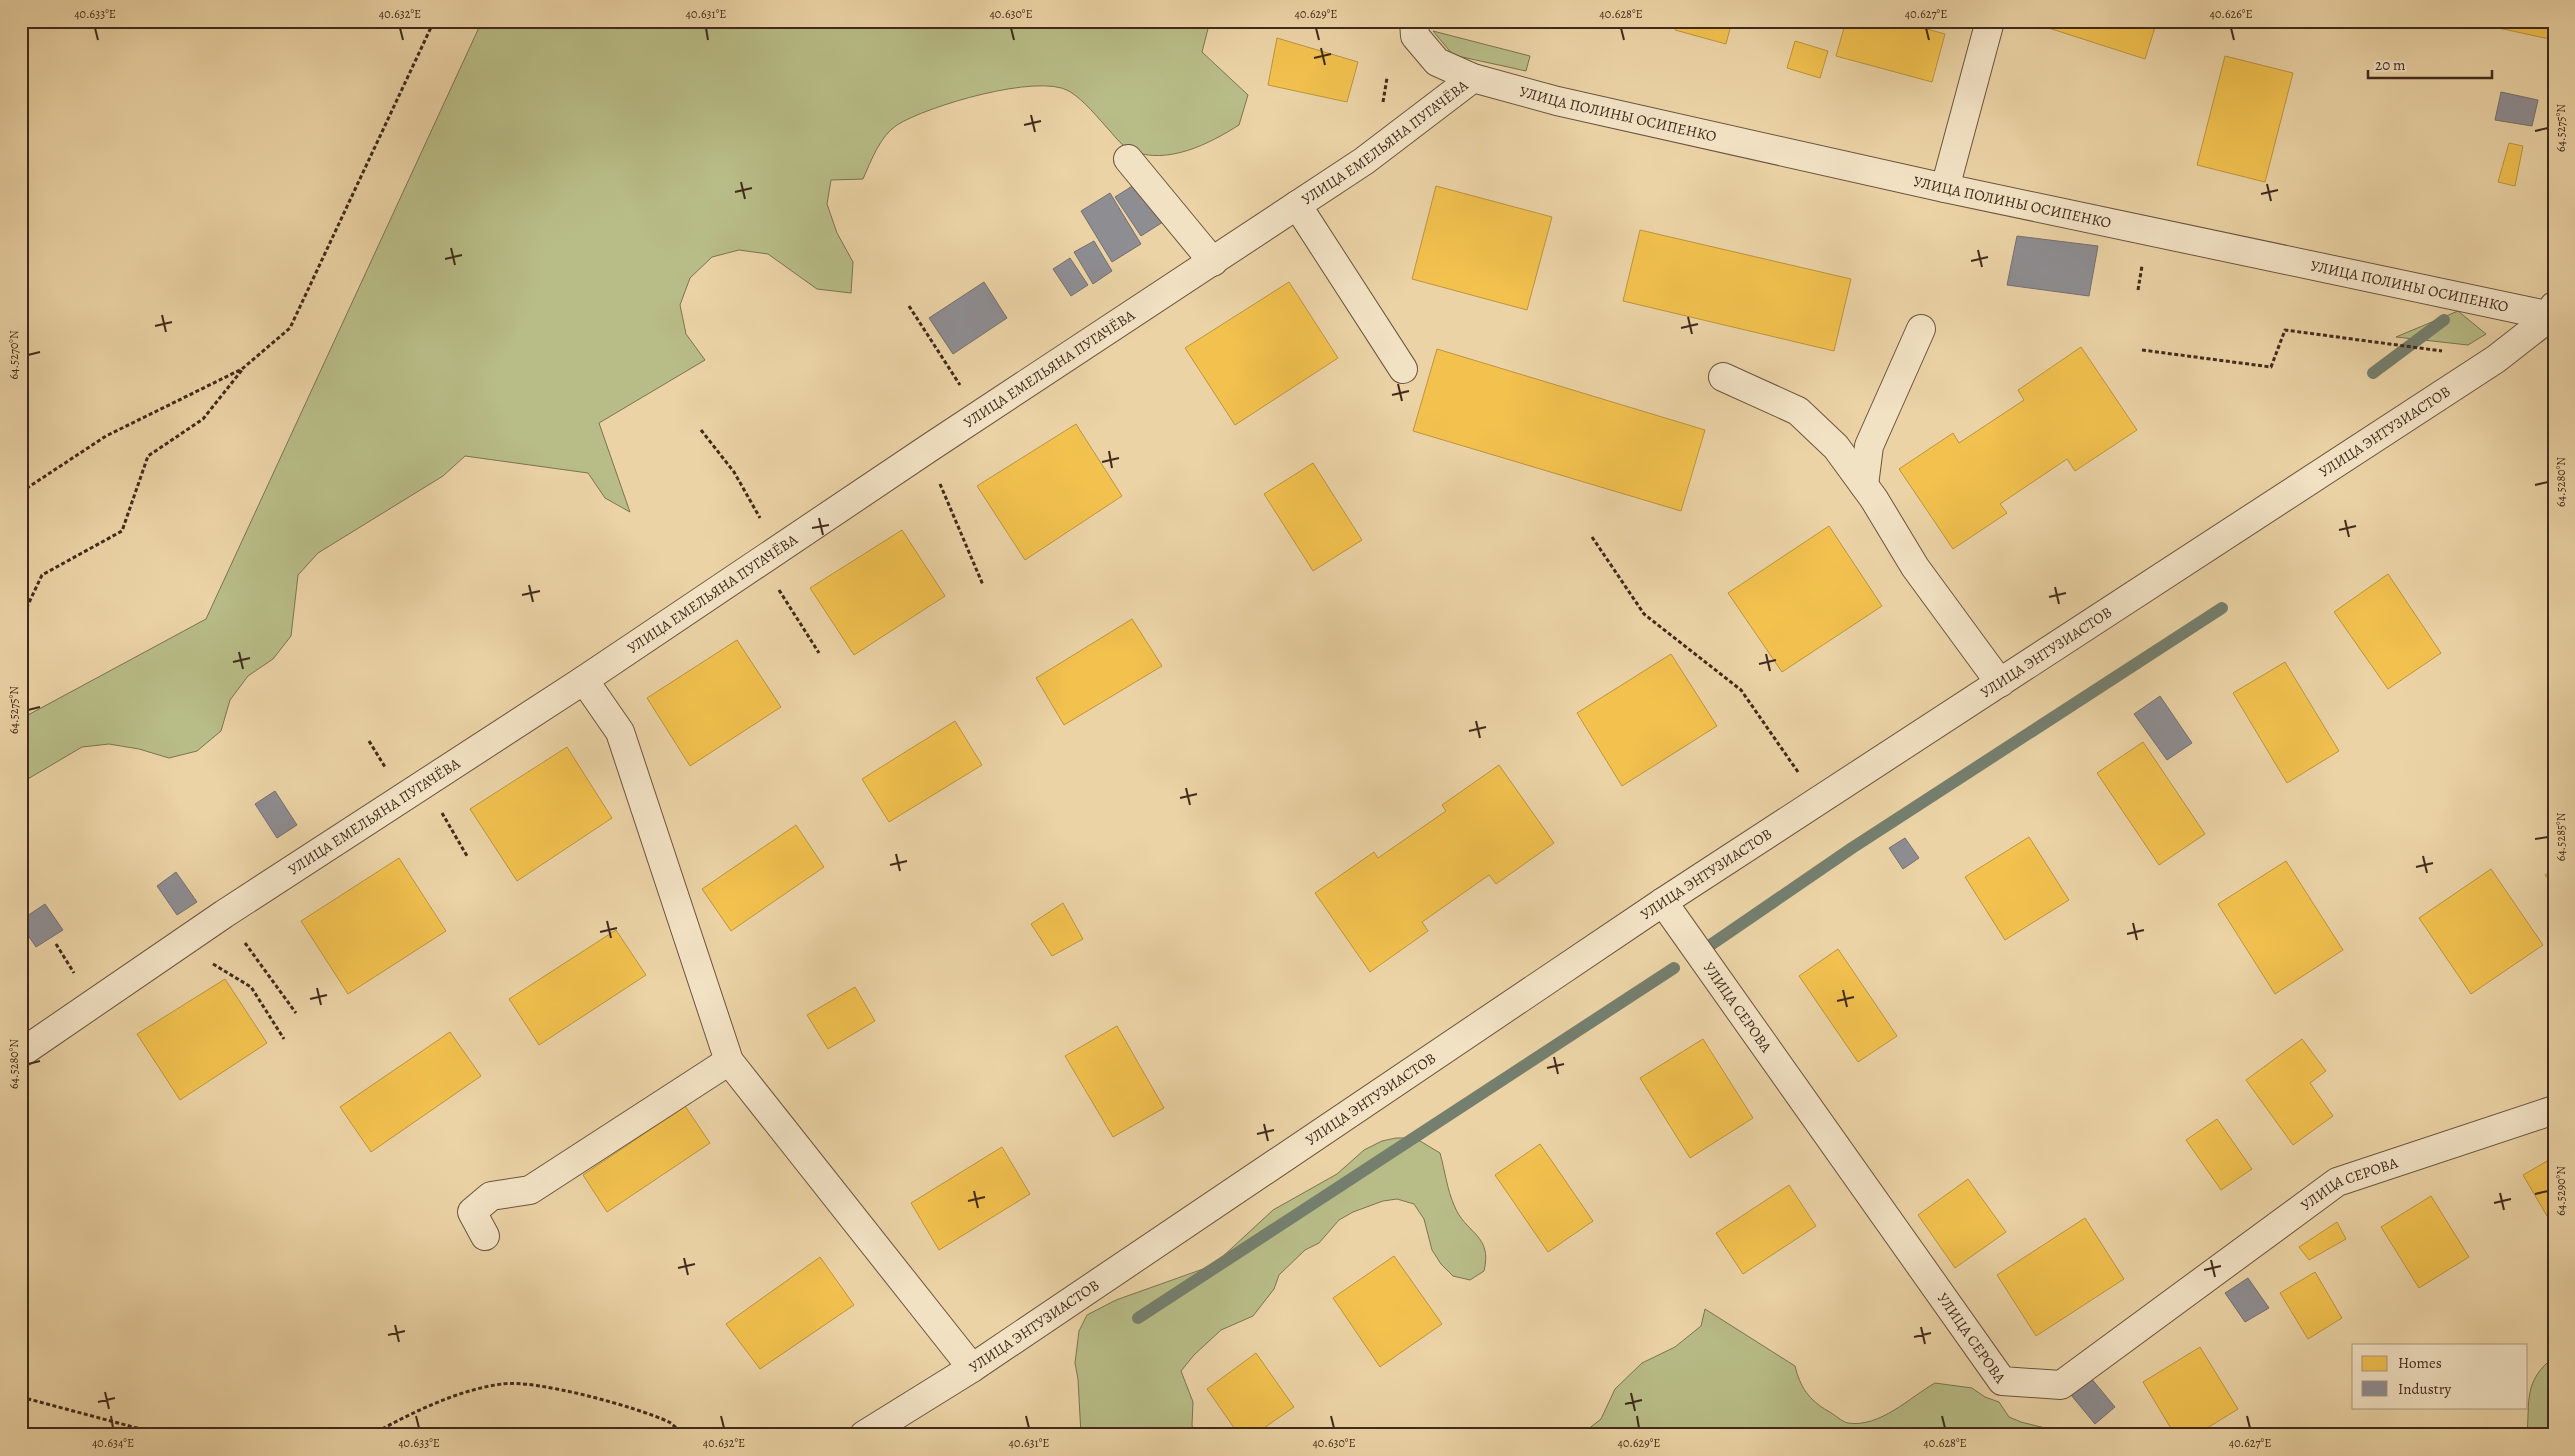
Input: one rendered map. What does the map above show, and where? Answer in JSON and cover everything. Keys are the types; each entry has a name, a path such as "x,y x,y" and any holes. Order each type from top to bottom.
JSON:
{"street":[{"name":"УЛИЦА ПОЛИНЫ ОСИПЕНКО","path":"1414,21 1415,36 1438,62 1473,78 1556,101 1945,188 2553,313"},
{"path":"1945,188 1990,21"},
{"name":"УЛИЦА ЕМЕЛЬЯНА ПУГАЧЁВА","path":"21,1053 224,914 584,680 929,448 1364,161 1473,78"},
{"path":"1128,159 1213,262"},
{"path":"1297,205 1404,368"},
{"name":"УЛИЦА ЭНТУЗИАСТОВ","path":"864,1435 972,1368 1663,902 2496,359 2553,313"},
{"path":"1864,486 1869,446 1921,329"},
{"path":"1722,377 1798,411 1836,447 1864,486 1915,567 2000,683"},
{"path":"584,680 620,732 729,1061 972,1368"},
{"name":"УЛИЦА СЕРОВА","path":"1663,902 2002,1381 2061,1385 2337,1182 2554,1110"},
{"path":"485,1236 472,1212 491,1196 530,1190 729,1061"}],"path":[{"path":"21,611 26,609 42,575 122,530 148,456 203,419 242,369 290,328 434,21"},
{"path":"909,306 979,415"},
{"path":"2142,350 2271,368 2285,330 2412,347"},
{"path":"21,492 106,436 242,369"},
{"path":"701,430 734,472 770,554 777,588 819,653"},
{"path":"929,448 939,479 982,585"},
{"path":"1592,537 1644,614 1741,690 1818,802"},
{"path":"425,784 467,856"},
{"path":"224,914 296,1013"},
{"path":"186,941 196,952 219,969 251,987 284,1039"},
{"path":"371,1435 454,1396 504,1384 549,1388 608,1402 671,1423 683,1435"},
{"path":"21,1397 163,1435"}],"green space":[{"path":"482,21 1210,21 1202,52 1248,95 1239,125 1201,145 1174,154 1160,156 1146,155 1129,150 1080,100 1069,91 1054,87 1033,86 983,94 932,109 897,125 881,142 863,179 831,180 827,204 837,233 853,262 851,293 817,289 768,254 739,250 712,257 690,278 680,305 686,334 705,360 599,423 630,512 605,498 588,473 465,456 443,476 318,553 298,575 291,636 273,659 248,676 230,700 221,731 197,751 169,758 139,749 109,744 82,747 21,783 21,738 28,715 206,619"},
{"path":"1433,31 1530,56 1526,71 1453,55"},
{"path":"2458,311 2486,334 2468,345 2396,337"},
{"path":"1396,1138 1415,1138 1440,1153 1454,1205 1459,1215 1485,1249 1484,1271 1470,1280 1453,1276 1441,1264 1432,1250 1424,1219 1414,1204 1397,1199 1383,1201 1353,1212 1339,1220 1319,1243 1305,1250 1279,1275 1274,1289 1253,1316 1221,1330 1194,1355 1181,1371 1193,1402 1192,1425 1194,1435 1081,1435 1078,1379 1075,1363 1079,1331 1087,1315 1116,1300 1203,1269 1220,1259 1273,1210 1337,1174 1364,1150 1382,1141"},
{"path":"1705,1309 1795,1366 1806,1392 1821,1407 1848,1423 1872,1421 1883,1416 1935,1383 1972,1388 1985,1397 1999,1402 2009,1417 2021,1422 2073,1435 1574,1435 1587,1430 1601,1419 1615,1389 1642,1363 1675,1347 1701,1326"},
{"path":"2554,1357 2554,1435 2527,1435 2530,1392 2533,1383 2544,1366"}],"building: Homes":[{"path":"1677,21 1732,21 1726,44 1675,30"},
{"path":"1846,21 1898,21 1945,34 1932,82 1836,56"},
{"path":"2033,21 2157,21 2145,59 2033,23"},
{"path":"2466,21 2554,21 2554,40"},
{"path":"1277,38 1358,62 1347,102 1268,85"},
{"path":"1795,41 1828,51 1820,78 1787,68"},
{"path":"2225,56 2293,73 2265,182 2197,165"},
{"path":"2509,143 2523,146 2515,186 2498,182"},
{"path":"1436,186 1552,217 1527,310 1412,279"},
{"path":"1640,230 1851,279 1834,351 1623,301"},
{"path":"1289,282 1338,358 1235,425 1185,348"},
{"path":"2081,347 2137,430 2075,471 2067,459 2000,504 2007,513 1953,549 1899,469 1953,433 1959,443 2024,400 2018,390"},
{"path":"1437,349 1705,430 1681,511 1413,431"},
{"path":"1076,424 1122,496 1025,560 977,486"},
{"path":"1313,463 1362,540 1313,571 1264,494"},
{"path":"1829,526 1882,606 1782,672 1728,593"},
{"path":"902,530 945,596 854,655 810,588"},
{"path":"2388,574 2441,653 2388,689 2334,612"},
{"path":"1132,619 1162,666 1064,725 1036,678"},
{"path":"737,640 781,707 690,766 647,698"},
{"path":"1671,654 1717,726 1622,786 1577,713"},
{"path":"2285,662 2339,751 2287,783 2233,693"},
{"path":"955,721 982,765 889,822 862,779"},
{"path":"2143,742 2205,834 2159,865 2097,773"},
{"path":"567,747 612,818 517,881 470,809"},
{"path":"1499,765 1554,843 1496,884 1489,875 1422,922 1428,931 1370,972 1315,893 1374,852 1378,858 1446,811 1442,805"},
{"path":"796,825 824,867 731,931 702,889"},
{"path":"2029,837 2069,900 2005,940 1965,877"},
{"path":"399,858 446,931 348,994 301,921"},
{"path":"2286,861 2343,950 2275,994 2218,904"},
{"path":"2491,869 2543,945 2471,994 2419,918"},
{"path":"2554,869 2554,887 2545,875"},
{"path":"1063,903 1083,939 1052,956 1031,924"},
{"path":"616,930 646,975 539,1045 509,999"},
{"path":"1838,949 1897,1036 1858,1062 1799,976"},
{"path":"225,979 267,1043 180,1100 137,1034"},
{"path":"855,987 875,1021 828,1049 807,1015"},
{"path":"1117,1026 1164,1108 1113,1137 1065,1056"},
{"path":"450,1032 481,1076 371,1152 340,1107"},
{"path":"1703,1039 1753,1118 1690,1158 1640,1078"},
{"path":"2302,1039 2326,1071 2310,1083 2333,1116 2293,1145 2246,1080"},
{"path":"685,1106 710,1143 607,1212 583,1175"},
{"path":"2217,1119 2252,1169 2221,1190 2186,1140"},
{"path":"1540,1144 1593,1221 1548,1252 1495,1175"},
{"path":"1002,1147 1030,1194 939,1250 911,1203"},
{"path":"2554,1157 2554,1228 2523,1175"},
{"path":"1968,1179 2006,1232 1955,1268 1918,1215"},
{"path":"1789,1185 1816,1226 1743,1274 1716,1233"},
{"path":"2431,1196 2469,1257 2419,1288 2381,1227"},
{"path":"2085,1218 2124,1279 2036,1336 1997,1275"},
{"path":"2337,1222 2346,1239 2309,1260 2299,1247"},
{"path":"1394,1256 1442,1324 1380,1367 1333,1298"},
{"path":"820,1257 854,1305 760,1369 726,1324"},
{"path":"2315,1272 2342,1318 2308,1339 2280,1293"},
{"path":"2200,1347 2238,1409 2196,1435 2175,1435 2143,1382"},
{"path":"1256,1353 1294,1407 1254,1435 1239,1435 1207,1389"}],"building: Industry":[{"path":"2501,92 2538,100 2532,126 2495,120"},
{"path":"1137,183 1163,222 1141,236 1115,197"},
{"path":"1110,193 1141,244 1112,262 1081,211"},
{"path":"2017,236 2098,246 2089,296 2007,285"},
{"path":"1094,241 1112,271 1093,284 1074,252"},
{"path":"1070,258 1088,285 1071,296 1053,269"},
{"path":"984,282 1007,318 953,354 929,318"},
{"path":"2160,696 2192,743 2167,760 2134,714"},
{"path":"275,791 297,825 277,838 255,804"},
{"path":"1905,838 1919,858 1903,869 1889,848"},
{"path":"176,872 197,902 177,915 157,886"},
{"path":"45,904 63,930 36,947 21,925 21,920"},
{"path":"2248,1278 2269,1308 2245,1322 2225,1293"},
{"path":"2090,1377 2115,1407 2095,1424 2071,1395"}],"waterway":[{"path":"2373,373 2444,320"},
{"path":"1712,944 1852,848 2222,608"},
{"path":"1138,1318 1674,968"}]}
